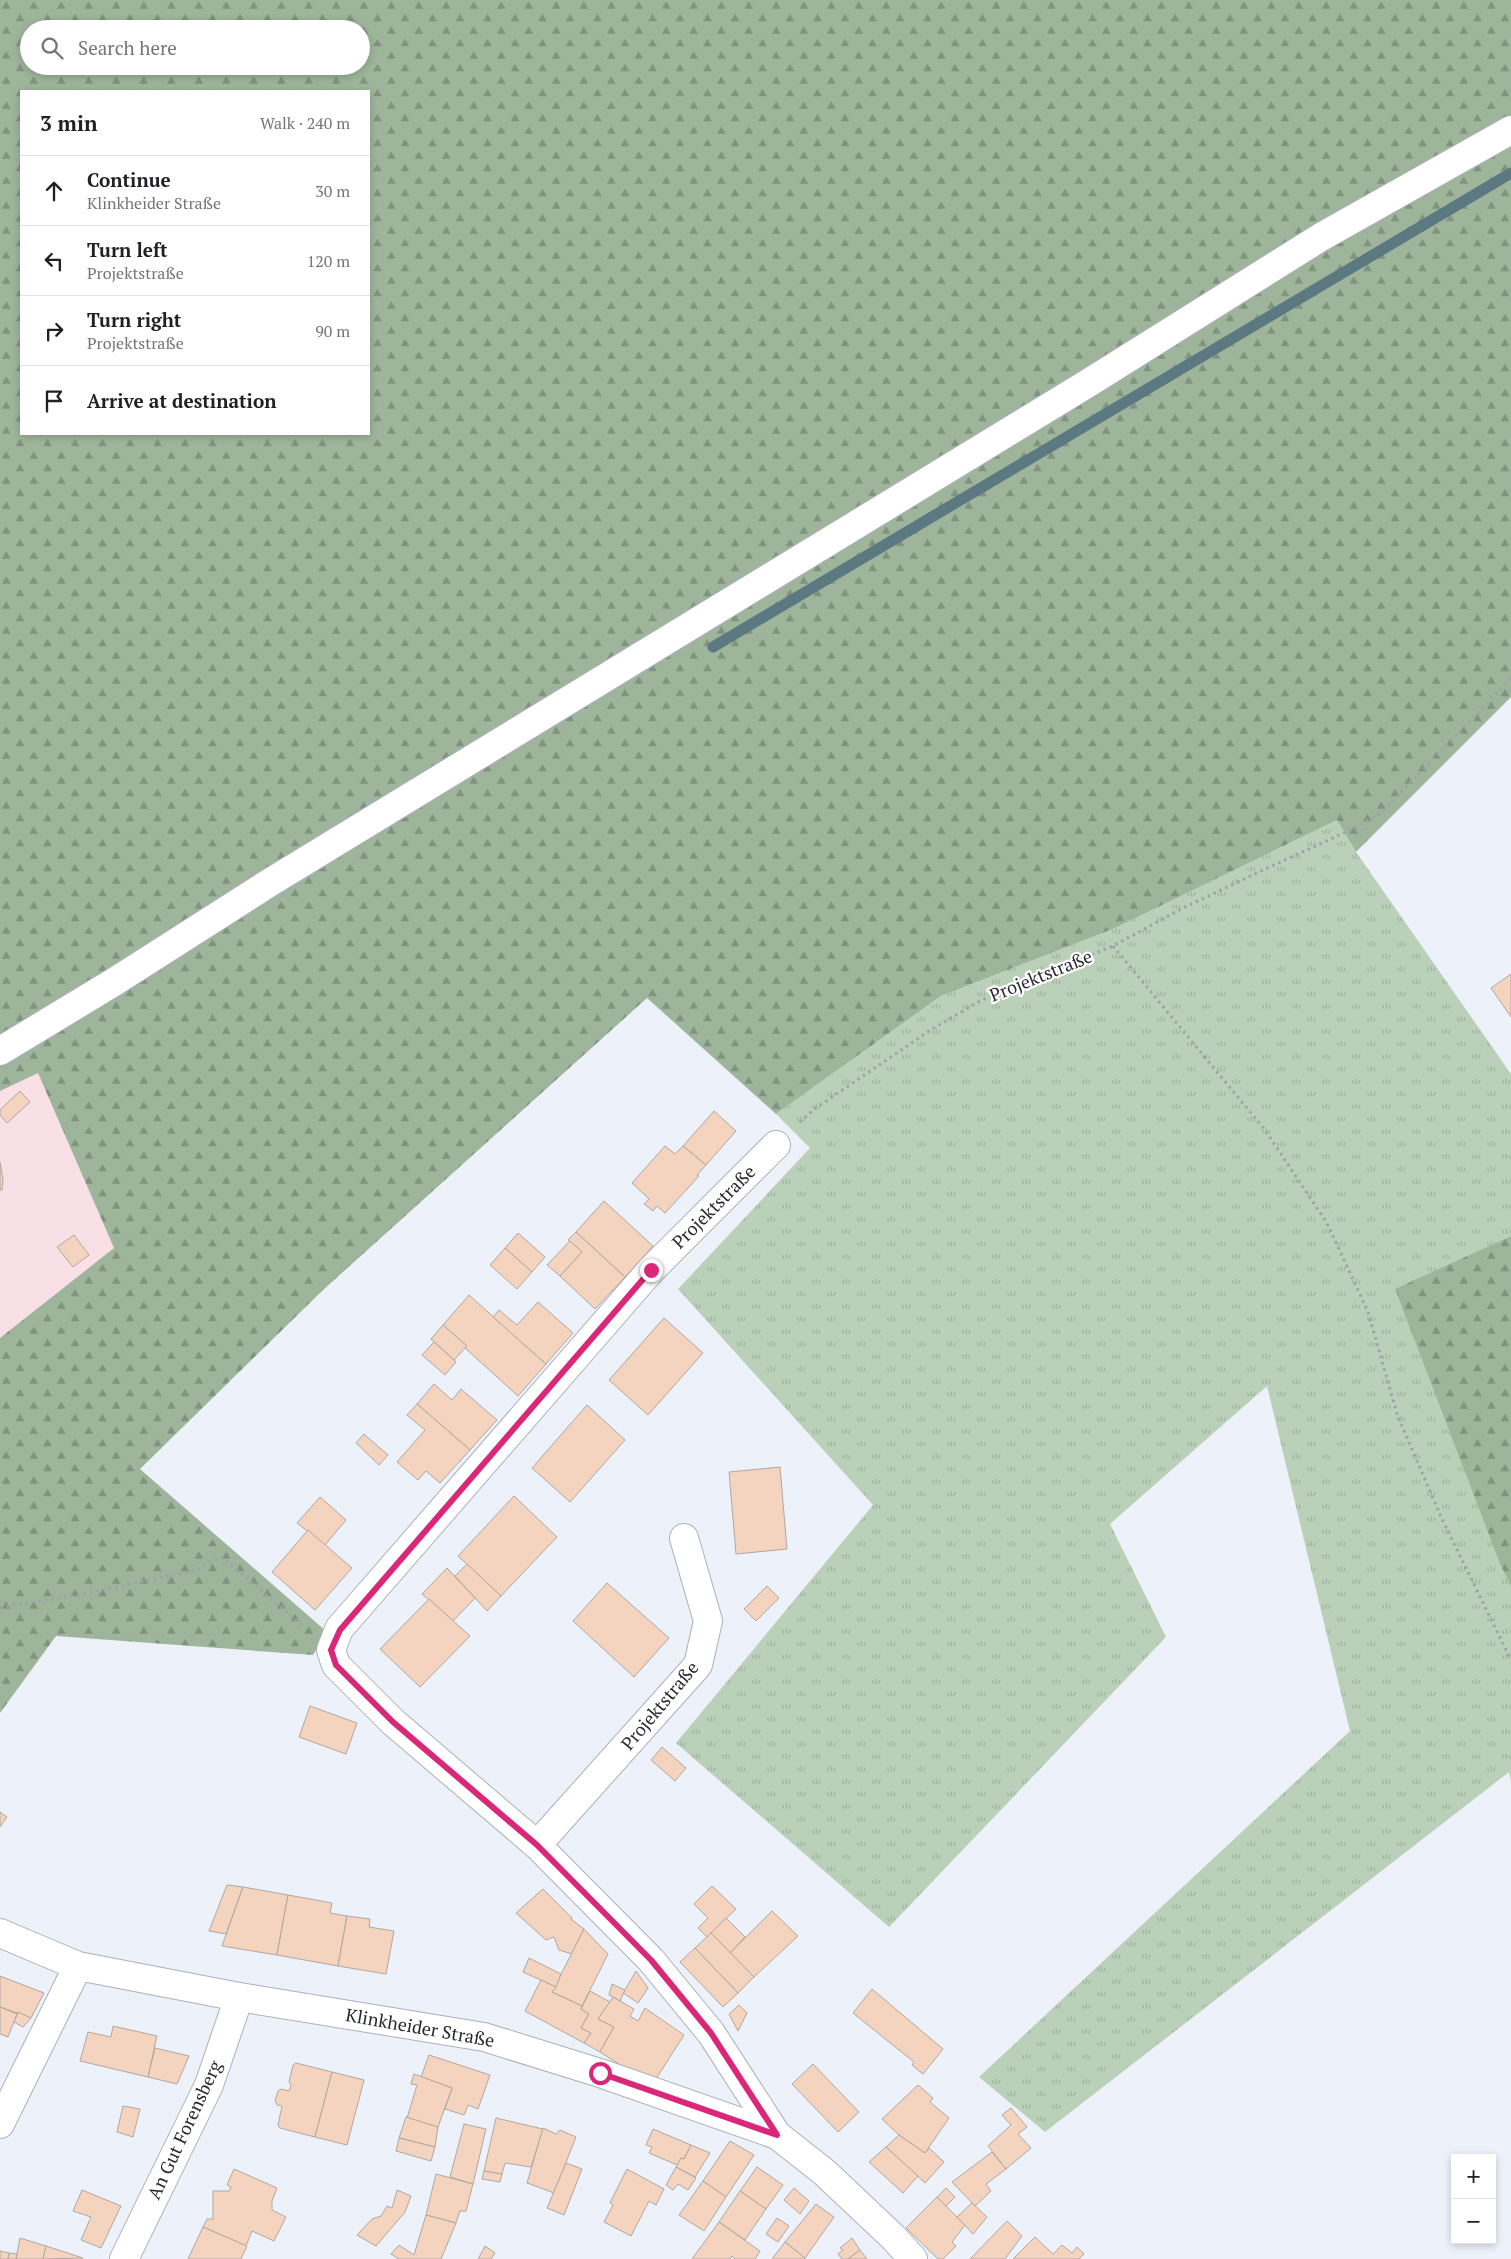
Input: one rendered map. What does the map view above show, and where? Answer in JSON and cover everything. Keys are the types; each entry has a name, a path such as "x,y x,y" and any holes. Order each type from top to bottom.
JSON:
{"street":[{"path":"0,1050 114,982 269,883 1074,393 1321,238 1511,130"},
{"name":"Projektstraße","path":"331,1650 340,1630 651,1270 776,1145"},
{"name":"Projektstraße","path":"537,1845 698,1665 708,1621 684,1538"},
{"path":"331,1650 336,1665 393,1722 537,1845 651,1960 711,2033 777,2135"},
{"name":"Klinkheider Straße","path":"0,1933 78,1966 240,1997 484,2037 600,2073 777,2135 824,2172 893,2237 913,2259"},
{"path":"0,2124 78,1966"},
{"name":"An Gut Forensberg","path":"124,2259 209,2085 240,1997"}],"path":[{"name":"Projektstraße","path":"776,1145 812,1110 932,1029 980,1001 1112,946 1181,909 1359,826 1381,812 1511,678"},
{"path":"1112,946 1264,1130 1327,1224 1368,1312 1398,1417 1442,1519 1511,1660"},
{"path":"0,1607 62,1598 193,1572 222,1557 331,1650"}],"shaded area":[{"path":"38,1072 114,1248 0,1338 0,1091"}],"green space":[{"path":"0,0 1511,0 1511,697 1356,852 1337,820 1113,929 941,996 776,1114 647,998 323,1290 140,1469 327,1632 313,1655 56,1636 0,1713 0,1338 114,1248 38,1073 0,1091"},
{"path":"1337,820 1356,852 1511,1074 1511,1236 1395,1290 1511,1562 1511,1781 1509,1772 1045,2132 979,2077 1350,1731 1267,1386 1110,1524 1166,1637 889,1927 676,1743 873,1505 678,1289 810,1148 776,1114 941,996 1113,929"},
{"path":"1511,1236 1511,1586 1501,1566 1395,1289"}],"building":[{"path":"1511,974 1511,1017 1491,988"},
{"path":"20,1091 30,1102 7,1123 0,1115 0,1110"},
{"path":"714,1111 736,1131 706,1165 683,1146"},
{"path":"665,1146 675,1154 683,1146 706,1165 697,1175 699,1176 665,1213 657,1206 653,1211 644,1204 649,1199 632,1183"},
{"path":"0,1162 3,1180 2,1190 0,1190"},
{"path":"604,1201 653,1246 625,1277 576,1232"},
{"path":"576,1232 625,1277 595,1309 560,1276 582,1252 568,1240"},
{"path":"518,1233 545,1257 532,1272 505,1248"},
{"path":"74,1235 89,1255 73,1267 57,1247"},
{"path":"570,1241 582,1252 560,1276 547,1265"},
{"path":"505,1248 532,1272 517,1289 490,1265"},
{"path":"469,1295 546,1364 518,1396 465,1348 467,1346 443,1325"},
{"path":"538,1302 573,1333 546,1364 493,1317 499,1310 517,1325"},
{"path":"664,1318 703,1353 648,1415 609,1380"},
{"path":"443,1325 467,1346 454,1360 431,1339"},
{"path":"434,1342 456,1362 445,1375 422,1355"},
{"path":"434,1384 452,1400 461,1389 497,1420 470,1450 417,1404"},
{"path":"417,1404 470,1450 440,1483 426,1471 418,1480 397,1462 425,1430 407,1415"},
{"path":"587,1405 625,1440 570,1502 532,1468"},
{"path":"364,1434 388,1455 379,1465 356,1443"},
{"path":"780,1467 787,1549 736,1554 729,1472"},
{"path":"514,1496 557,1537 501,1596 458,1556"},
{"path":"320,1497 346,1520 325,1545 297,1523"},
{"path":"308,1530 352,1568 315,1610 272,1572"},
{"path":"467,1564 501,1596 487,1611 455,1576"},
{"path":"447,1568 475,1598 453,1621 422,1594"},
{"path":"607,1583 669,1638 634,1677 573,1621"},
{"path":"767,1586 779,1598 756,1621 744,1609"},
{"path":"429,1599 470,1636 420,1687 380,1649"},
{"path":"310,1706 357,1723 346,1754 299,1737"},
{"path":"662,1747 686,1768 675,1781 651,1760"},
{"path":"0,1812 7,1817 0,1827"},
{"path":"227,1885 243,1887 226,1934 209,1931"},
{"path":"712,1886 736,1909 707,1937 698,1928 708,1918 694,1904"},
{"path":"243,1887 288,1895 277,1955 222,1946"},
{"path":"543,1889 571,1919 584,1929 572,1954 559,1950 554,1937 546,1940 516,1913"},
{"path":"288,1895 332,1903 330,1913 347,1916 338,1966 277,1955"},
{"path":"772,1911 798,1936 754,1977 730,1953"},
{"path":"347,1916 370,1919 369,1927 394,1931 386,1974 338,1966"},
{"path":"726,1918 745,1937 730,1953 711,1933"},
{"path":"584,1929 608,1954 582,2006 552,1992"},
{"path":"711,1933 754,1977 738,1993 695,1948"},
{"path":"695,1948 738,1993 723,2007 680,1962"},
{"path":"529,1958 561,1974 556,1987 523,1972"},
{"path":"636,1971 648,1988 638,2003 623,1993"},
{"path":"0,1976 44,1993 31,2018 0,2007"},
{"path":"541,1980 556,1987 552,1992 582,2006 581,2009 589,2014 581,2028 591,2033 584,2043 525,2011"},
{"path":"612,1984 625,1990 620,2001 609,1995"},
{"path":"872,1989 943,2049 923,2074 912,2065 914,2062 853,2013"},
{"path":"590,1991 610,2002 598,2019 614,2027 600,2052 584,2043 591,2033 581,2028 589,2014 581,2009"},
{"path":"613,1997 634,2009 630,2016 638,2021 645,2008 684,2035 652,2085 600,2052 614,2027 598,2019"},
{"path":"739,2005 747,2013 738,2031 729,2014"},
{"path":"0,2007 17,2014 8,2037 0,2034"},
{"path":"18,2012 31,2018 23,2027 14,2022"},
{"path":"113,2026 157,2036 148,2077 80,2061 88,2032 111,2037"},
{"path":"155,2048 189,2056 177,2084 148,2077"},
{"path":"429,2055 490,2075 478,2109 468,2105 464,2115 445,2109 452,2088 421,2077"},
{"path":"296,2063 332,2072 315,2137 280,2128 278,2125 282,2106 277,2105 275,2101 278,2091 281,2089 289,2091 293,2065"},
{"path":"813,2064 859,2112 838,2132 792,2084"},
{"path":"332,2072 364,2080 347,2145 315,2137"},
{"path":"414,2074 452,2088 438,2127 407,2118 417,2085 411,2084"},
{"path":"918,2085 933,2098 930,2102 949,2118 925,2153 899,2135 882,2119"},
{"path":"123,2106 140,2109 133,2137 117,2132"},
{"path":"1011,2108 1027,2127 1018,2134 1031,2148 1006,2169 988,2146 1011,2125 1002,2115"},
{"path":"406,2117 438,2127 435,2147 399,2138"},
{"path":"496,2118 543,2129 531,2167 505,2163 502,2174 484,2171"},
{"path":"464,2124 486,2129 473,2184 450,2177"},
{"path":"543,2128 556,2134 560,2130 576,2137 554,2193 527,2183"},
{"path":"653,2129 691,2145 684,2159 681,2158 677,2165 649,2153 652,2147 646,2145"},
{"path":"899,2135 925,2153 929,2148 944,2162 925,2183 886,2147"},
{"path":"399,2138 435,2147 431,2161 396,2151"},
{"path":"730,2141 754,2155 726,2197 703,2181"},
{"path":"691,2145 710,2153 695,2177 676,2167 681,2158 684,2159"},
{"path":"886,2147 918,2176 903,2193 869,2162"},
{"path":"992,2152 1006,2169 986,2184 991,2191 975,2206 952,2182"},
{"path":"566,2163 582,2169 564,2215 547,2208"},
{"path":"676,2167 696,2178 688,2190 678,2184 673,2190 666,2185"},
{"path":"757,2167 783,2185 766,2209 740,2191"},
{"path":"234,2169 277,2188 272,2201 272,2210 286,2217 274,2241 252,2231 246,2246 203,2227 207,2219 213,2219 213,2191 229,2191 231,2187 227,2185"},
{"path":"627,2169 664,2189 656,2205 649,2201 631,2236 604,2222 613,2205 610,2203"},
{"path":"484,2171 502,2174 500,2182 482,2179"},
{"path":"436,2174 473,2184 466,2211 460,2211 456,2223 426,2215"},
{"path":"703,2181 726,2197 704,2231 679,2215"},
{"path":"794,2188 809,2201 800,2214 784,2200"},
{"path":"946,2188 955,2197 946,2206 937,2197"},
{"path":"82,2190 121,2206 101,2248 81,2240 91,2217 73,2211"},
{"path":"397,2190 411,2196 405,2212 376,2246 357,2235 372,2219 381,2216 387,2206 392,2208"},
{"path":"740,2191 766,2209 745,2240 719,2222"},
{"path":"937,2197 965,2225 952,2242 956,2246 943,2259 938,2259 906,2228"},
{"path":"972,2203 987,2217 973,2234 957,2217"},
{"path":"816,2204 834,2217 805,2258 785,2242"},
{"path":"426,2215 456,2223 441,2259 399,2259 391,2254 399,2245 414,2255"},
{"path":"777,2218 789,2226 778,2242 766,2234"},
{"path":"1007,2221 1022,2236 1005,2259 970,2259"},
{"path":"719,2222 760,2251 755,2259 735,2259 732,2256 730,2259 692,2259"},
{"path":"203,2227 247,2246 241,2259 188,2259"},
{"path":"1035,2237 1053,2254 1062,2245 1072,2253 1077,2247 1084,2254 1079,2259 1013,2259"},
{"path":"20,2238 46,2246 43,2259 16,2259"},
{"path":"852,2238 860,2250 848,2259 842,2259 838,2254 843,2250 840,2248"},
{"path":"785,2242 805,2258 772,2259"},
{"path":"46,2246 83,2258 43,2259"},
{"path":"485,2246 495,2253 491,2259 478,2259"},
{"path":"860,2250 867,2259 848,2259"},
{"path":"0,2251 9,2253 8,2259 0,2259"},
{"path":"9,2253 17,2254 16,2259 8,2259"}],"waterway":[{"path":"713,647 1511,173"}],"route":[{"path":"600,2073 777,2135 711,2033 651,1960 537,1845 393,1722 336,1665 331,1650 340,1630 651,1270"}]}
